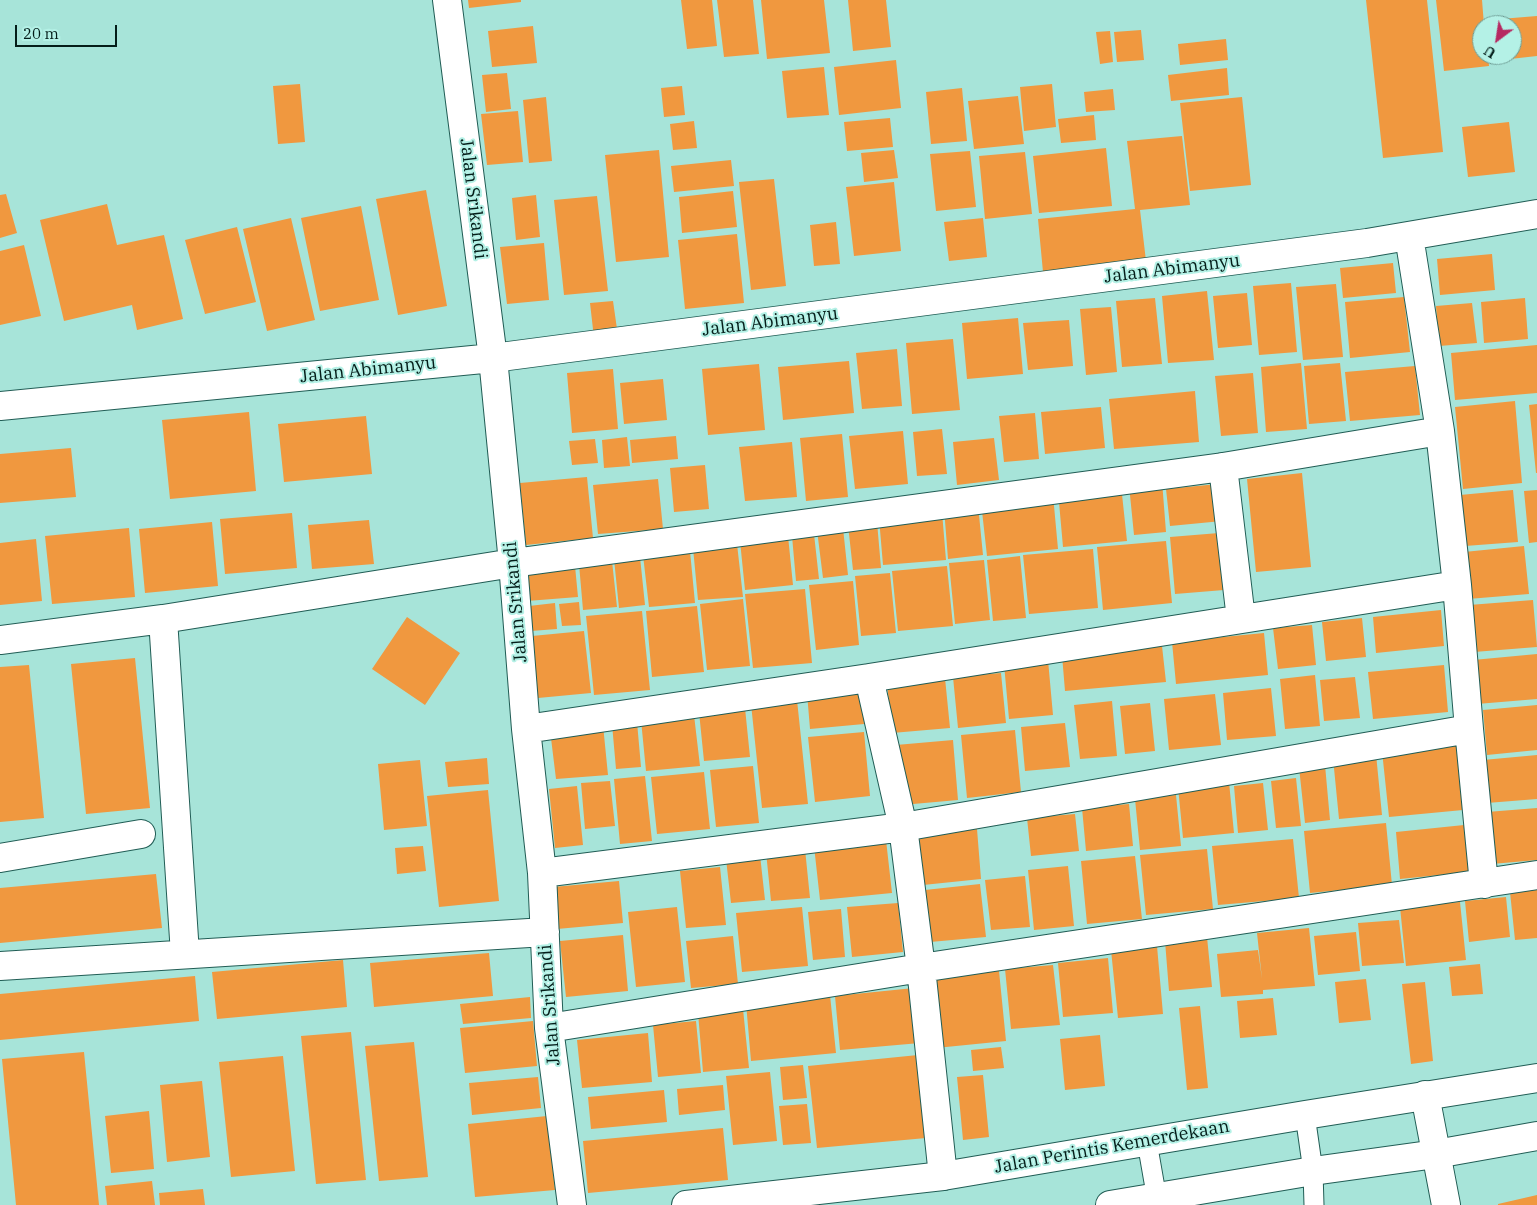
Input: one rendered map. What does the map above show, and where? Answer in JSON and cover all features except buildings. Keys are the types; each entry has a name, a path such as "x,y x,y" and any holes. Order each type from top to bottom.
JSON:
{"street":[{"name":"Jalan Srikandi","path":"447,0 493,358 513,563 526,729 542,873 549,1028 572,1205"},
{"name":"Jalan Abimanyu","path":"0,406 493,358 1357,244 1537,214"},
{"path":"1409,236 1440,431 1457,585 1484,884"},
{"path":"0,640 163,619 513,563 1223,467 1440,431"},
{"path":"1223,467 1241,619"},
{"path":"526,729 869,678 1457,585"},
{"path":"163,619 184,954"},
{"path":"869,678 902,827 921,968 943,1176"},
{"path":"542,873 902,827 1469,728"},
{"path":"0,858 141,834"},
{"path":"549,1028 921,968 1537,875"},
{"path":"0,966 545,932"},
{"name":"Jalan Perintis Kemerdekaan","path":"686,1205 943,1176 1537,1078"},
{"path":"1425,1095 1446,1205"},
{"path":"1110,1205 1157,1201 1313,1172 1436,1154 1537,1136"}],"lane":[{"path":"1305,1115 1313,1172 1314,1205"},
{"path":"1147,1142 1157,1201"}]}
